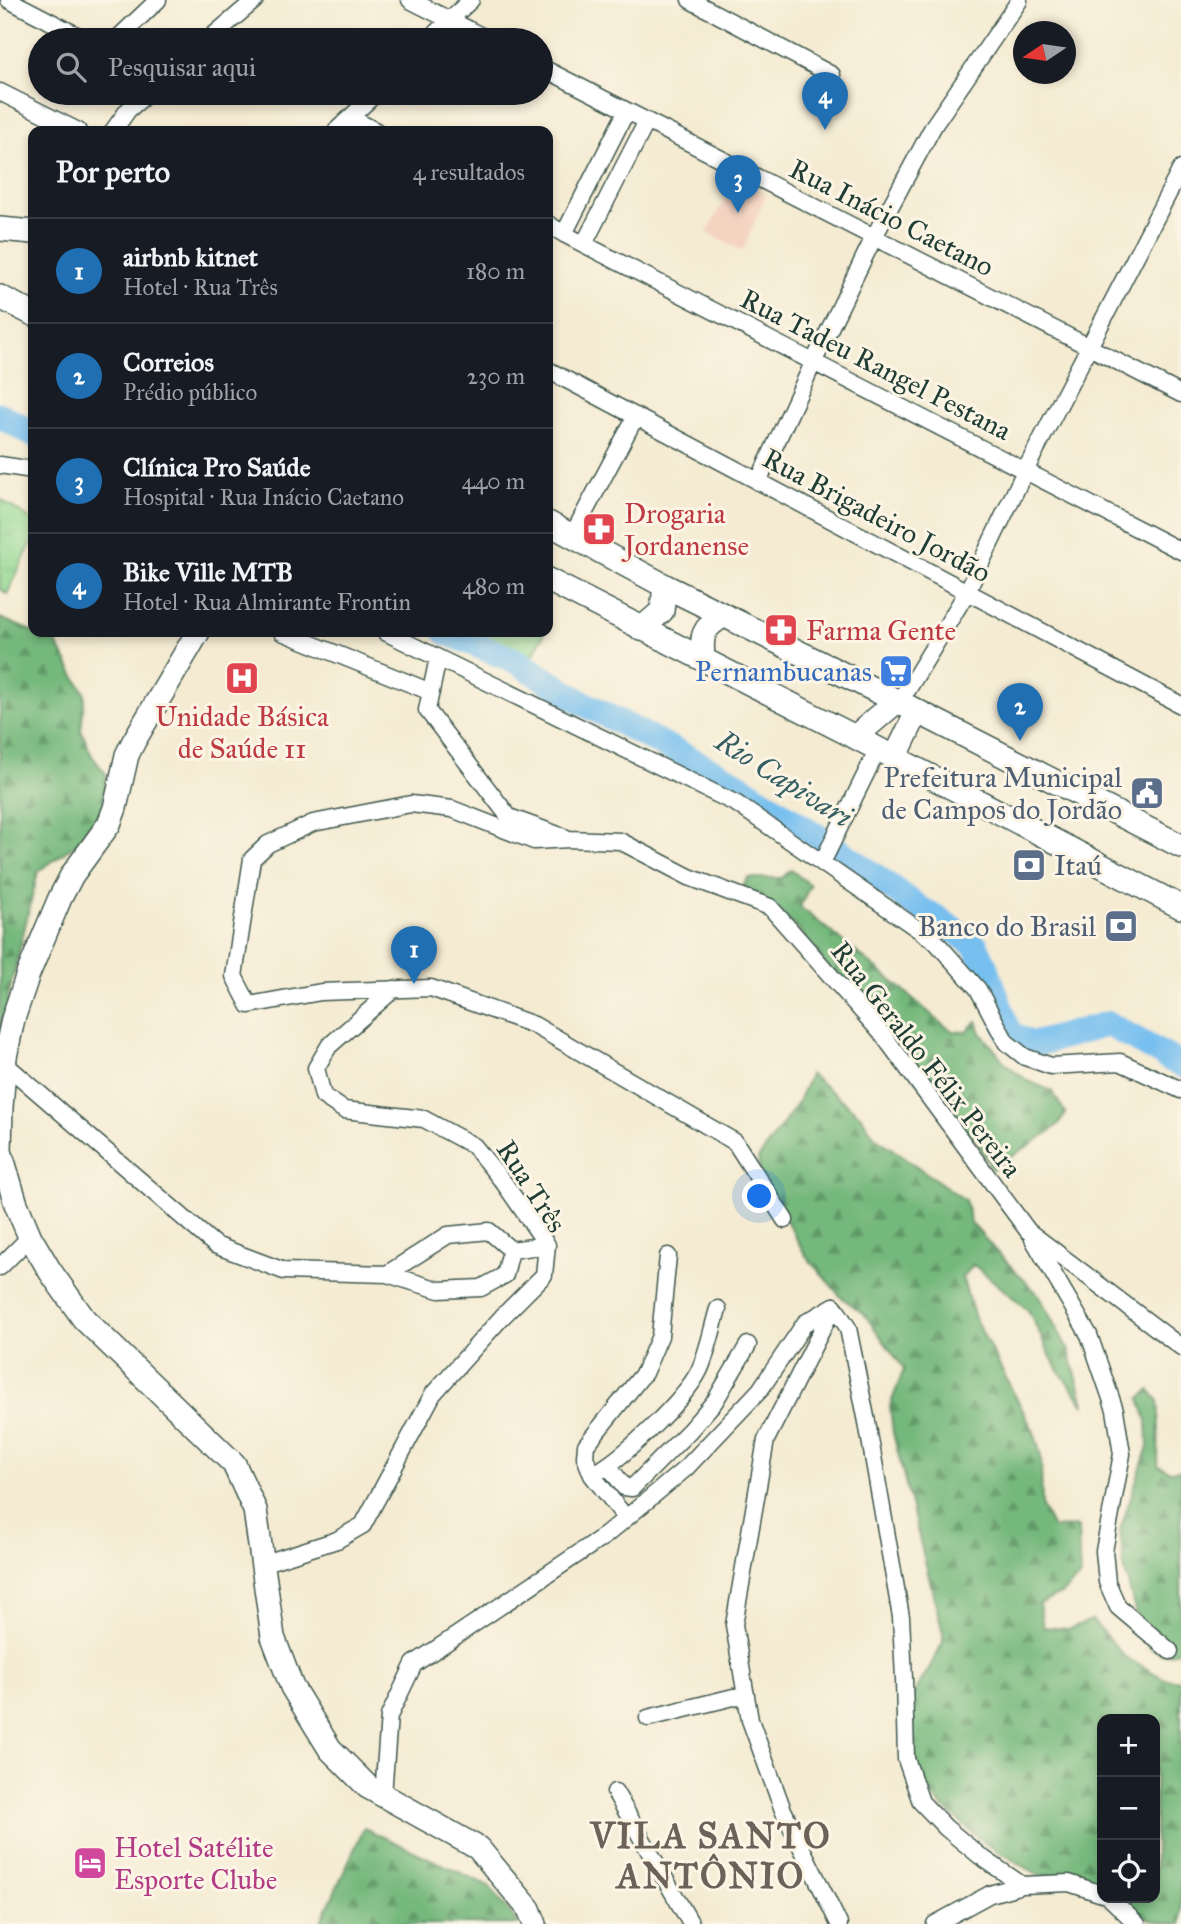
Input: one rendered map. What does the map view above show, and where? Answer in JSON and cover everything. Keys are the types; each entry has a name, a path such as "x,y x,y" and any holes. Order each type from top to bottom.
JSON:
{"main road":[{"path":"0,229 28,232"},
{"path":"0,297 28,311"},
{"path":"553,526 723,616 907,706 1181,846"},
{"path":"553,583 1181,906"},
{"path":"641,629 662,611 665,586"},
{"path":"704,659 704,633 712,622 723,616"},
{"path":"195,637 131,748 109,824 72,875 28,974 13,1018 4,1063 0,1151 16,1204 30,1237 84,1319 234,1464 255,1510 273,1637 292,1687 330,1749 368,1787 478,1848 529,1909 536,1924"},
{"path":"855,737 907,706"},
{"path":"886,754 907,706"}],"street":[{"path":"9,0 63,28"},
{"path":"129,28 158,0"},
{"path":"222,28 255,0"},
{"path":"411,0 465,28"},
{"path":"441,28 471,0"},
{"path":"690,0 832,75"},
{"path":"758,482 874,237 934,125 1019,1"},
{"name":"Rua Inácio Caetano","path":"553,73 1181,394"},
{"path":"0,92 68,126"},
{"path":"117,126 134,105"},
{"path":"342,126 364,105"},
{"path":"553,231 626,112"},
{"path":"351,118 366,126"},
{"path":"584,244 647,121"},
{"path":"907,706 908,689 967,592 1025,471 1181,169"},
{"name":"Rua Tadeu Rangel Pestana","path":"553,231 584,244 814,361 1181,551"},
{"name":"Rua Brigadeiro Jordão","path":"553,373 1181,705"},
{"path":"572,536 636,416"},
{"path":"0,465 28,469"},
{"path":"294,637 431,692"},
{"path":"395,637 737,804 823,861 935,941 978,989 1006,1042 1025,1057 1051,1066 1120,1062 1181,1090"},
{"name":"Rua Geraldo Félix Pereira","path":"438,658 427,710 509,817 569,839 620,841 689,877 770,907 883,1035 1028,1231 1181,1347"},
{"path":"823,861 841,824 886,754"},
{"path":"569,839 534,841 452,809 411,804 313,823 268,845 251,859 234,976 249,1005 321,992 432,988 534,1025 735,1142 785,1220"},
{"name":"Rua Três","path":"262,1564 337,1540 363,1525 433,1394 544,1275 547,1245 504,1183 474,1146 424,1119 344,1110 323,1096 316,1068 329,1046 394,989"},
{"path":"4,1063 215,1245 284,1272 387,1274 439,1290 481,1288 505,1275 511,1250"},
{"path":"387,1274 448,1235 489,1231 511,1250 547,1245"},
{"path":"1028,1231 1089,1335 1115,1410 1122,1454 1104,1551 1107,1582 1118,1607 1170,1651"},
{"path":"0,1266 30,1237"},
{"path":"626,1518 592,1475 584,1457 586,1445 644,1373 660,1336 668,1256"},
{"path":"383,1794 389,1716 415,1664 606,1535 686,1468 760,1390 805,1323 834,1306"},
{"path":"834,1306 766,1440 734,1625 750,1720 783,1810 839,1924"},
{"path":"834,1306 848,1328 901,1617 906,1759 921,1802 954,1835 1022,1885"},
{"path":"592,1475 608,1465 653,1425 691,1385 700,1368 718,1309"},
{"path":"608,1465 624,1487 632,1488 715,1401 748,1345"},
{"path":"648,1718 746,1695"},
{"path":"615,1792 691,1924"},
{"path":"937,1924 989,1894 1022,1885 1069,1883 1097,1892"},
{"path":"1115,1903 1137,1924"}],"shaded area":[{"path":"735,180 766,194 743,251 707,233"}],"green space":[{"path":"0,499 28,518 28,550 7,594 0,588"},
{"path":"0,618 28,630 28,637 45,637 55,641 85,694 81,730 92,756 106,774 103,809 77,843 38,872 0,1031"},
{"path":"487,637 542,637 531,659"},
{"path":"791,870 810,885 800,907 942,1024 953,1031 965,1032 977,1021 981,1033 1006,1064 1028,1081 1052,1091 1066,1114 1058,1125 992,1169 975,1138 964,1140 797,928 759,894 738,893 748,878 782,878"},
{"path":"810,1074 861,1116 875,1137 965,1200 971,1223 1038,1294 1069,1351 1085,1406 1056,1367 1028,1310 974,1265 962,1277 976,1321 1034,1432 1041,1456 1042,1507 1053,1528 1078,1527 1080,1577 1061,1594 1039,1604 1043,1627 1068,1629 1092,1620 1125,1657 1165,1679 1181,1681 1181,1924 1154,1921 1127,1903 1160,1903 1160,1714 1097,1714 1097,1885 1083,1878 1039,1875 984,1843 933,1798 913,1754 910,1700 943,1642 943,1633 893,1433 890,1406 904,1369 864,1314 841,1297 806,1256 760,1173 758,1159 797,1104"},
{"path":"1150,1390 1158,1400 1158,1466 1170,1471 1181,1470 1181,1649 1162,1654 1150,1648 1142,1639 1124,1567 1120,1530 1148,1446 1147,1421 1140,1398"},
{"path":"364,1828 489,1886 519,1924 320,1924"}],"waterway":[{"name":"Rio Capivari","path":"0,415 28,431"},
{"name":"Rio Capivari","path":"458,637 518,662 581,702 738,784 976,946 1009,1033 1032,1045 1108,1024 1181,1065"}],"place":[{"name":"Bike Ville MTB","path":"825,130"},
{"name":"Clínica Pro Saúde","path":"738,213"},
{"name":"Drogaria Jordanense","path":"599,529"},
{"name":"Farma Gente","path":"781,630"},
{"name":"Pernambucanas","path":"896,671"},
{"name":"Unidade Básica de Saúde 11","path":"242,678"},
{"name":"Correios","path":"1020,741"},
{"name":"Prefeitura Municipal de Campos do Jordão","path":"1147,793"},
{"name":"Itaú","path":"1029,865"},
{"name":"Banco do Brasil","path":"1121,926"},
{"name":"airbnb kitnet","path":"414,984"},
{"name":"Hotel Satélite Esporte Clube","path":"90,1863"}],"district":[{"name":"VILA SANTO ANTÔNIO","path":"711,1856"}]}
